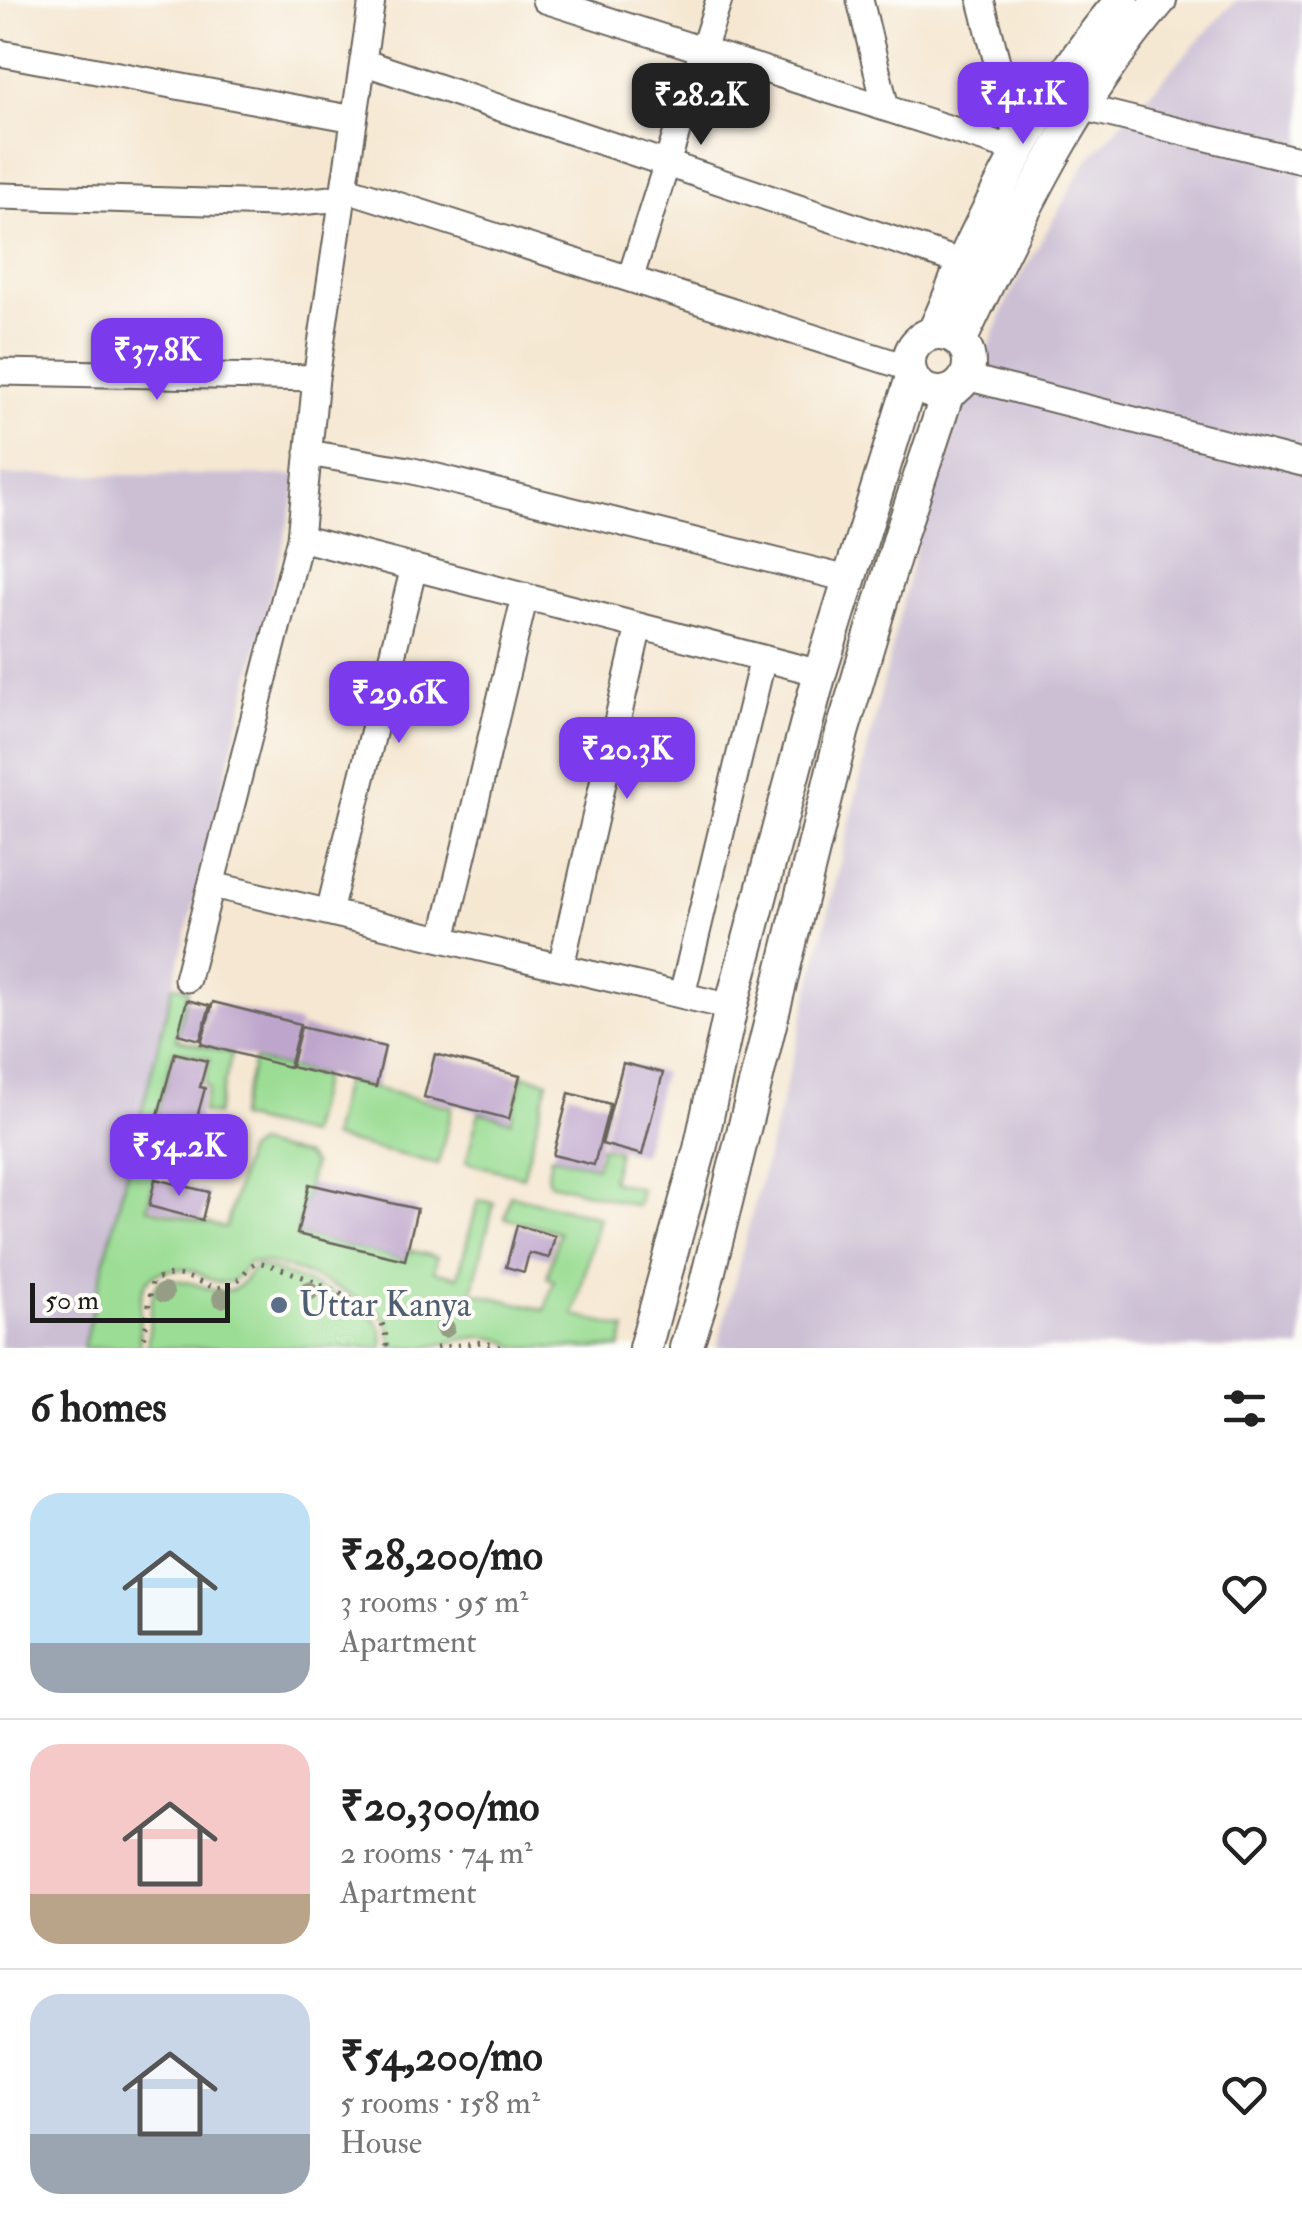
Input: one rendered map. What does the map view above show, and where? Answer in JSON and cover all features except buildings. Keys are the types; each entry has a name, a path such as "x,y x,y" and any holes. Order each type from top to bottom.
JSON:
{"street":[{"path":"187,980 300,538 316,378 372,0"},
{"path":"545,0 594,7 703,50 1020,151"},
{"path":"630,279 718,0"},
{"path":"860,0 886,108"},
{"path":"981,0 1020,151"},
{"path":"946,337 964,262 1020,151 1096,29 1122,0"},
{"path":"645,1348 700,1149 731,1006 820,673 910,373 914,346 946,337 1016,224 1080,107 1123,43 1160,0"},
{"path":"0,53 354,119"},
{"path":"363,62 964,262"},
{"path":"1080,107 1302,161"},
{"path":"0,196 276,204 343,193 630,279 910,373 923,390 957,385 1302,463"},
{"path":"686,1348 708,1276 842,733 901,534 969,358 946,337"},
{"path":"0,372 316,378"},
{"path":"308,453 409,470 848,579"},
{"path":"300,538 820,673"},
{"path":"329,912 414,567"},
{"path":"443,939 524,596"},
{"path":"560,966 639,626"},
{"path":"682,995 763,658"},
{"path":"212,885 731,1006"}],"path":[{"path":"143,1348 152,1282 180,1275 225,1287 257,1262 303,1276 373,1314 382,1324 387,1348"},
{"path":"436,1348 482,1342 504,1348"}],"shaded area":[{"path":"1236,0 1302,0 1302,1348 717,1348 799,1034 928,497 1008,299 1086,162"},
{"path":"0,475 300,475 83,1348 0,1348"}],"green space":[{"path":"173,985 188,989 176,1039 232,1054 216,1115 202,1112 209,1087 204,1085 210,1059 174,1050 145,1162 157,1166 147,1208 226,1228 246,1152 256,1144 305,1156 313,1164 297,1234 405,1260 408,1250 437,1257 434,1271 458,1277 478,1200 494,1203 472,1292 545,1310 554,1280 547,1278 559,1232 505,1218 510,1195 599,1217 574,1315 626,1329 620,1348 517,1348 506,1341 483,1337 423,1348 391,1348 388,1325 374,1309 318,1279 259,1262 247,1264 235,1279 224,1283 183,1269 154,1276 145,1285 141,1300 139,1348 83,1348"},
{"path":"254,1060 323,1076 308,1135 238,1118"},
{"path":"523,1075 548,1081 523,1177 466,1162 479,1112 511,1121"},
{"path":"344,1081 452,1107 438,1164 331,1138"},
{"path":"601,1147 618,1151 611,1181 641,1189 637,1206 550,1183 547,1177 551,1156 596,1167"},
{"path":"257,1266 358,1307 379,1325 383,1348 147,1348 153,1291 159,1281 181,1281 226,1291 238,1287"}],"place":[{"name":"Uttar Kanya","path":"279,1305"}]}
